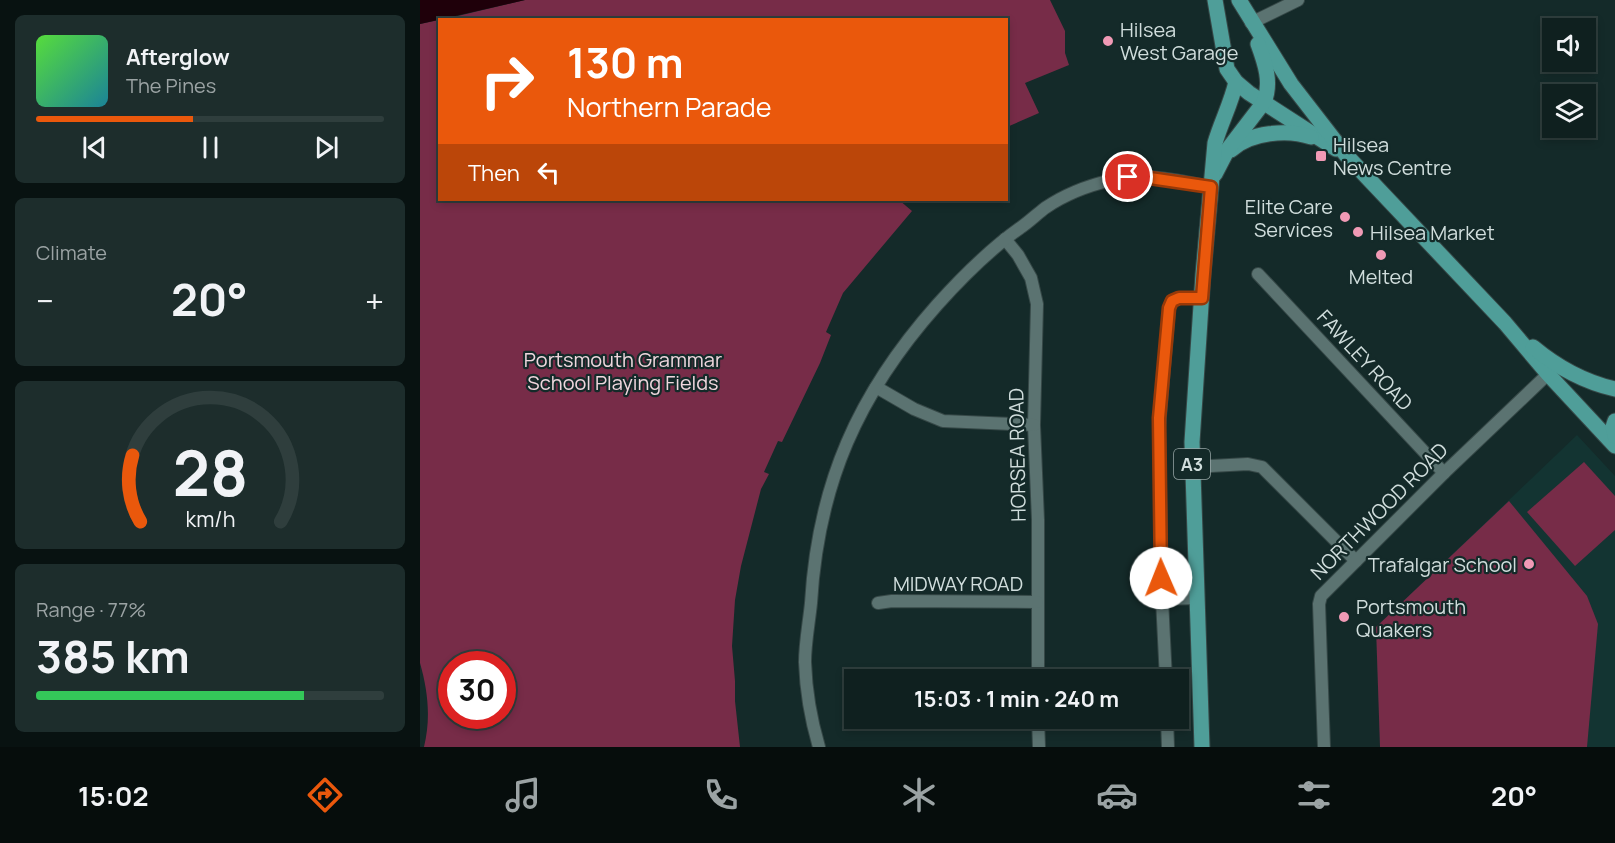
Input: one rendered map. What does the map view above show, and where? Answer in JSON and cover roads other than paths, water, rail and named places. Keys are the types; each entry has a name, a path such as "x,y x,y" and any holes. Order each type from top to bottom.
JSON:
{"main road":[{"path":"1215,0 1227,69 1236,82 1346,155"},
{"path":"1241,4 1266,70 1268,93 1264,102"},
{"path":"1241,4 1291,84 1346,155 1506,323 1548,374 1615,446"},
{"name":"A3","path":"1202,747 1192,467 1193,413 1215,143 1230,105 1236,82"},
{"name":"A3","path":"1211,185 1228,149 1264,102"},
{"path":"1222,160 1240,143 1254,138 1294,133 1315,138 1346,155"},
{"path":"1506,323 1562,368 1582,379 1615,389"},
{"path":"1615,421 1613,427 1615,436"}],"street":[{"path":"1251,22 1298,0"},
{"path":"819,747 809,704 805,660 813,563 825,503 836,469 861,410 891,362 931,312 976,263 1046,208 1069,196 1111,180 1143,177 1211,185"},
{"name":"HORSEA ROAD","path":"1005,239 1018,255 1031,278 1037,304 1034,425 1038,520 1038,669"},
{"name":"FAWLEY ROAD","path":"1258,274 1444,473"},
{"path":"1165,669 1161,599 1159,418 1169,308 1172,301 1179,298 1202,298"},
{"name":"NORTHWOOD ROAD","path":"1324,747 1318,604 1321,596 1444,473 1548,374"},
{"path":"876,387 914,410 943,421 1034,425"},
{"path":"1192,467 1248,464 1262,467 1356,561"},
{"path":"1161,599 1198,598"},
{"name":"MIDWAY ROAD","path":"878,603 892,601 1037,602"},
{"path":"1038,729 1039,747"},
{"path":"1167,729 1168,747"}],"place":[{"name":"Hilsea West Garage","path":"1108,41"},
{"name":"Hilsea News Centre","path":"1321,156"},
{"name":"Elite Care Services","path":"1345,217"},
{"name":"Hilsea Market","path":"1358,232"},
{"name":"Melted","path":"1381,255"},
{"name":"Trafalgar School","path":"1529,564"},
{"name":"Portsmouth Quakers","path":"1344,617"}],"park label":[{"name":"Portsmouth Grammar School Playing Fields","path":"623,370"}]}
